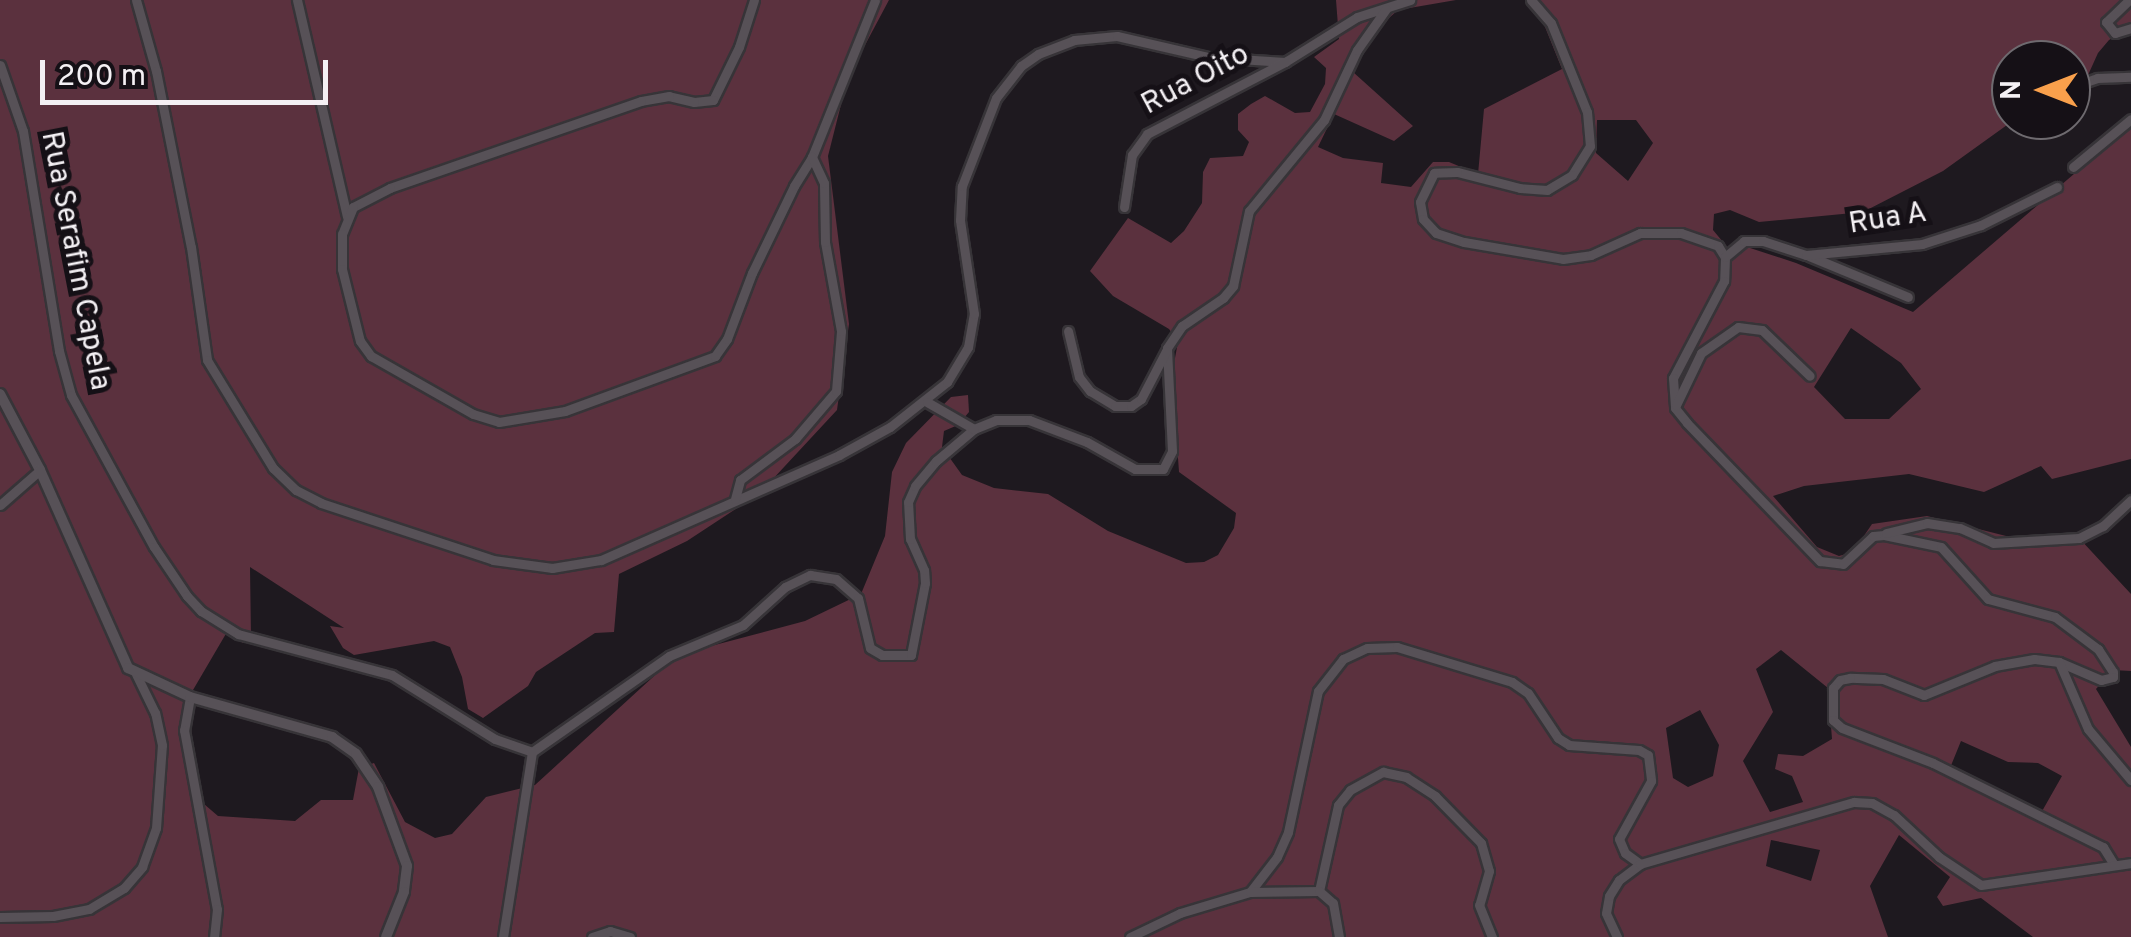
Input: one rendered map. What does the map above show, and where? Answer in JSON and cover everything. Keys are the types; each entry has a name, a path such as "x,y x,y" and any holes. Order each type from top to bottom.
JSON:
{"street":[{"path":"136,0 156,71 191,247 207,360 273,468 296,490 336,508 492,560 552,568 601,560 839,455 927,402 947,382 968,347 974,314 960,220 962,186 996,98 1021,66 1054,46 1105,36 1208,57 1285,62"},
{"path":"297,0 347,216 341,246 348,304 360,341 371,356 474,414 498,422 565,411 700,364 721,350 752,273 812,157 875,0"},
{"path":"347,216 354,207 390,188 641,101 669,96 707,103 721,91 754,0"},
{"name":"Rua Oito","path":"1124,207 1132,155 1146,134 1285,62 1344,24 1410,0"},
{"path":"1531,0 1551,23 1587,112 1590,146 1572,175 1547,190 1520,188 1456,172 1434,173 1420,202 1423,218 1436,233 1450,238 1563,259 1591,256 1640,233 1681,233 1718,246 1725,258 1724,281 1714,307 1672,378 1675,408 1820,561 1843,564 1872,536 1926,523 1960,528 1994,543 2080,538 2102,526 2131,500"},
{"path":"2128,0 2106,22 2115,33 2131,28"},
{"path":"1068,331 1079,378 1090,392 1115,406 1131,406 1141,400 1182,326 1228,293 1249,211 1324,120 1357,50 1386,9"},
{"name":"Rua Serafim Capela","path":"0,65 23,130 59,351 71,396 154,548 187,596 201,611 238,634 392,675 495,739 532,752"},
{"path":"2091,80 2131,77"},
{"path":"2073,166 2131,119"},
{"path":"735,499 740,480 796,439 836,391 840,331 825,242 824,183 812,157"},
{"name":"Rua A","path":"1725,258 1744,242 1763,242 1806,254 1922,244 1981,225 2057,187"},
{"path":"1806,254 1908,297"},
{"path":"1675,408 1702,352 1738,327 1762,330 1810,376"},
{"path":"503,937 532,752 669,656 743,625 798,580 822,574 836,579 861,603 863,631 870,648 904,658 915,650 924,570 910,538 908,502 915,486 936,461 974,429 996,420 1029,420 1087,442 1135,469 1163,469 1172,451 1167,348"},
{"path":"0,394 40,470 123,660 136,674 155,713 162,745 156,828 142,867 124,888 89,909 52,916 0,917"},
{"path":"927,402 974,429"},
{"path":"0,505 40,470"},
{"path":"1884,535 1941,547 1988,600 2055,616 2073,627 2111,665 2113,677 2101,680 2059,662 2034,659 2002,664 1924,695 1883,679 1861,676 1840,680 1833,688 1833,720 1842,728 1933,762 2103,846 2112,863"},
{"path":"1250,892 1277,857 1288,832 1318,692 1343,659 1367,648 1397,647 1512,682 1528,693 1558,738 1569,745 1639,750 1648,755 1651,781 1620,839 1626,853 1640,864"},
{"path":"2059,662 2088,729 2117,769 2131,780"},
{"path":"136,674 190,697 332,737 356,754 378,787 407,866 404,892 386,937"},
{"path":"190,697 184,730 216,908 214,937"},
{"path":"1320,890 1338,805 1350,790 1382,772 1406,776 1435,796 1481,843 1488,872 1479,905 1492,937"},
{"path":"1617,937 1606,914 1610,896 1619,880 1640,864 1862,802 1894,816 1939,857 1980,886 2017,884 2112,863 2131,863"},
{"path":"1130,937 1180,913 1250,892 1320,890 1334,902 1339,937"},
{"path":"592,937 610,932 630,937"}],"shaded area":[{"path":"0,0 889,0 848,77 828,156 849,324 837,410 760,493 687,541 619,574 614,632 595,633 536,672 528,686 483,718 468,709 462,677 450,647 434,641 354,655 343,648 330,626 344,628 250,567 251,637 243,643 227,632 193,690 191,737 204,804 218,816 295,821 321,800 353,800 359,768 374,763 405,822 435,838 452,834 486,797 535,785 677,655 805,621 861,594 885,536 892,472 906,443 951,397 968,395 969,412 958,425 944,431 942,447 962,475 994,488 1048,494 1108,531 1186,563 1204,562 1218,555 1234,528 1236,513 1179,472 1172,374 1178,342 1169,329 1113,296 1090,271 1128,218 1171,243 1184,231 1202,203 1203,172 1210,158 1243,156 1249,142 1238,130 1238,114 1251,104 1265,96 1295,113 1310,112 1325,84 1326,68 1314,57 1339,39 1336,0 1456,0 1398,10 1372,33 1355,64 1353,72 1413,126 1394,141 1334,114 1318,147 1343,158 1383,163 1381,183 1411,187 1433,162 1449,162 1478,174 1484,109 1562,69 1541,17 1529,0 2131,0 2131,28 2109,40 2091,68 2091,40 1991,40 1991,137 1943,171 1863,212 1759,222 1730,210 1714,214 1713,230 1733,254 1744,246 1796,263 1913,312 2131,125 2131,459 2052,479 2041,466 1984,492 1909,474 1804,486 1773,496 1817,547 1839,556 1853,552 1872,524 1927,516 2018,539 2079,538 2131,594 2131,671 2113,670 2096,689 2131,747 2131,937 2033,937 1981,898 1943,906 1937,897 1950,877 1899,835 1870,886 1888,937 0,937","holes":["1597,120 1636,120 1653,143 1628,181 1596,153","1851,328 1901,363 1921,389 1889,419 1845,419 1814,387","1781,650 1828,688 1832,739 1803,756 1778,754 1775,769 1792,776 1803,802 1770,812 1743,761 1773,712 1756,669","1700,710 1719,745 1713,776 1688,787 1673,778 1666,728","1961,741 2008,762 2038,763 2062,776 2041,813 1950,768","1771,840 1820,850 1811,881 1766,866"]}]}
